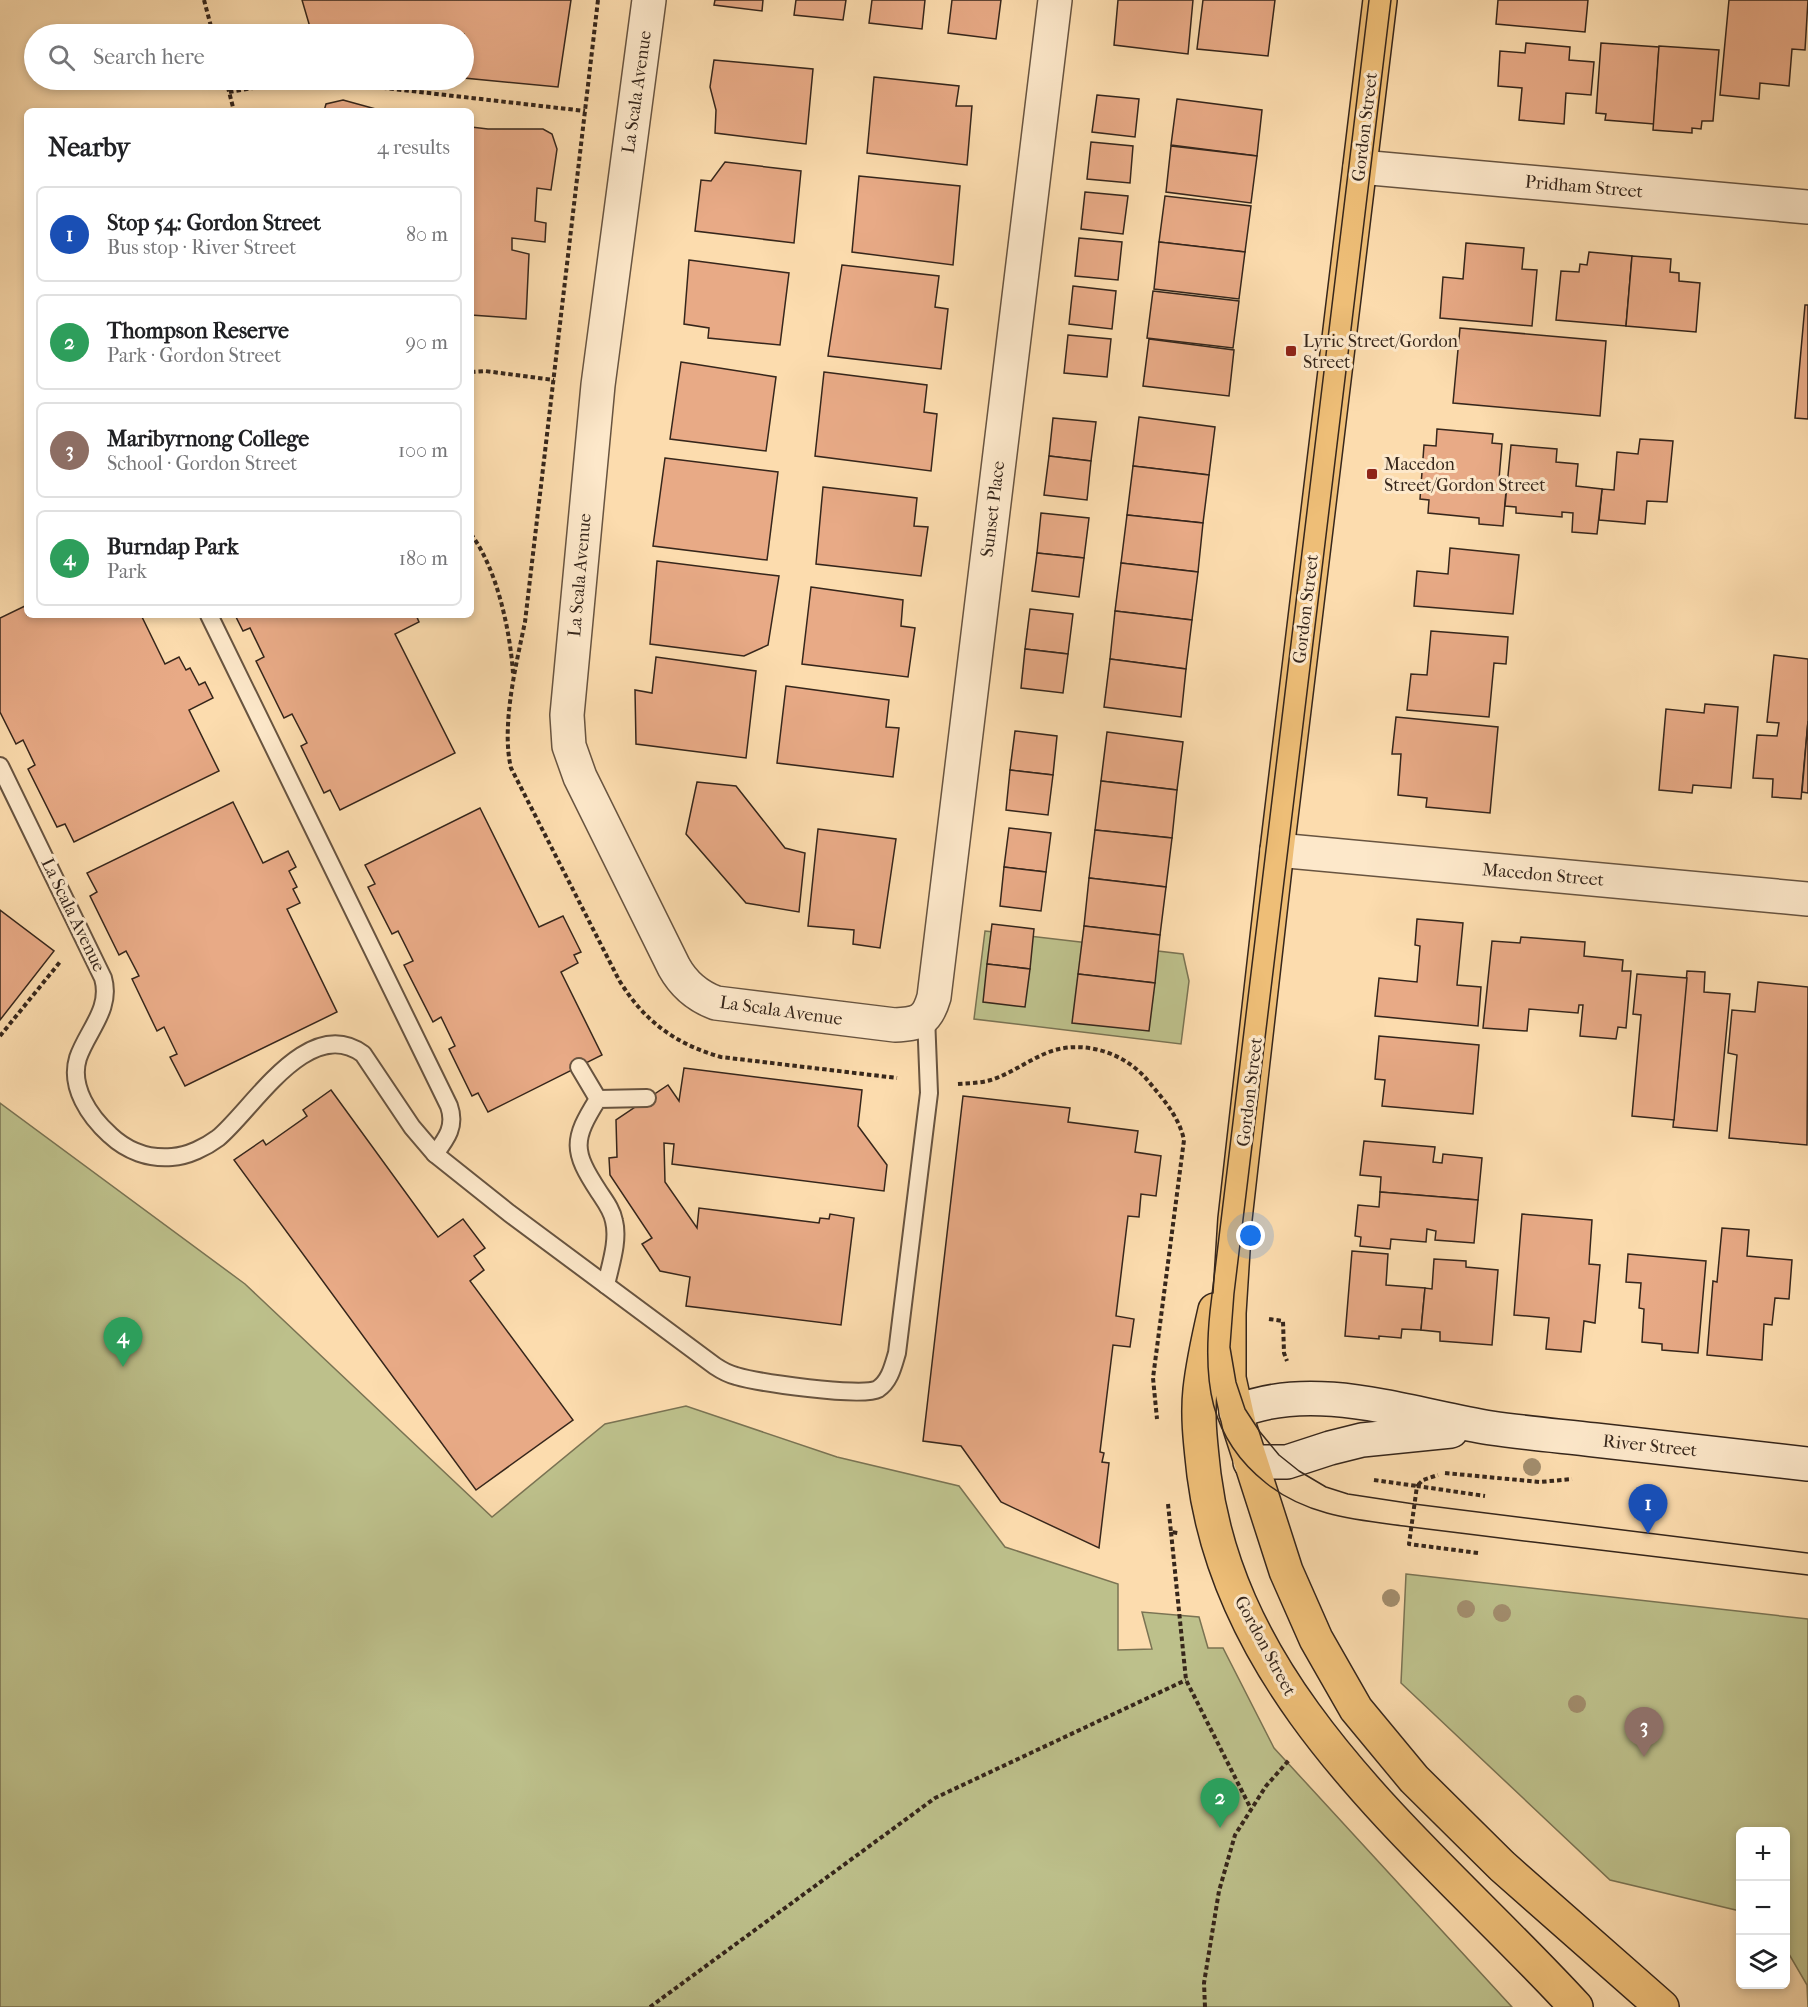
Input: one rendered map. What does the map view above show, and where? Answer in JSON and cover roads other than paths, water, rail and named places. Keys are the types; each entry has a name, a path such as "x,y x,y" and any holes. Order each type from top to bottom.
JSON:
{"main road":[{"name":"Gordon Street","path":"1250,1462 1229,1378 1229,1313 1235,1219 1277,850 1380,0"},
{"name":"Gordon Street","path":"1235,1219 1202,1371 1199,1414 1207,1498 1217,1539 1237,1594 1255,1634 1282,1683 1354,1777 1417,1845 1576,2007"},
{"path":"1236,1413 1219,1422 1201,1443 1224,1457 1250,1462 1290,1580 1316,1639 1356,1709 1414,1779 1502,1866 1662,2007"}],"street":[{"name":"La Scala Avenue","path":"649,0 598,385 567,716 569,746 580,777 674,967 679,976 699,996 716,1003 877,1024 913,1024 926,1016"},
{"name":"Sunset Place","path":"926,1016 933,1002 936,986 1055,0"},
{"name":"Pridham Street","path":"1360,167 1808,207"},
{"name":"Macedon Street","path":"1277,850 1808,899"},
{"name":"River Street","path":"1236,1413 1267,1401 1304,1399 1368,1404 1492,1428 1808,1464"},
{"name":"River Street","path":"1250,1462 1287,1462 1362,1440 1492,1428"}],"lane":[{"path":"210,618 449,1106 452,1119 449,1134 435,1154"},
{"name":"La Scala Avenue","path":"0,766 103,978 105,993 101,1013 79,1057 77,1072 82,1099 91,1115 107,1132 126,1147 144,1155 163,1158 185,1155 220,1137 279,1073 312,1051 327,1046 352,1046 363,1054 412,1127 435,1154 478,1190 700,1357 732,1375 846,1392 864,1392 877,1389 890,1374 897,1353 929,1081 926,1016"},
{"path":"579,1067 598,1099"},
{"path":"598,1099 647,1098"},
{"path":"598,1099 582,1125 578,1149 584,1166 608,1204 615,1223 614,1248 606,1285"}],"tram line":[{"path":"1369,0 1210,1311 1208,1360 1209,1383 1214,1405 1221,1426 1232,1446 1247,1465 1282,1494 1317,1510 1354,1519 1808,1575"},
{"path":"1391,0 1234,1294 1230,1347 1236,1382 1245,1409 1279,1455 1299,1471 1326,1487 1348,1494 1808,1553"}],"place":[{"name":"Lyric Street/Gordon Street","path":"1291,351"},
{"name":"Macedon Street/Gordon Street","path":"1372,474"},
{"name":"Burndap Park","path":"123,1367"},
{"name":"Stop 54: Gordon Street","path":"1648,1534"},
{"name":"Maribyrnong College","path":"1644,1757"},
{"name":"Thompson Reserve","path":"1220,1828"}]}
